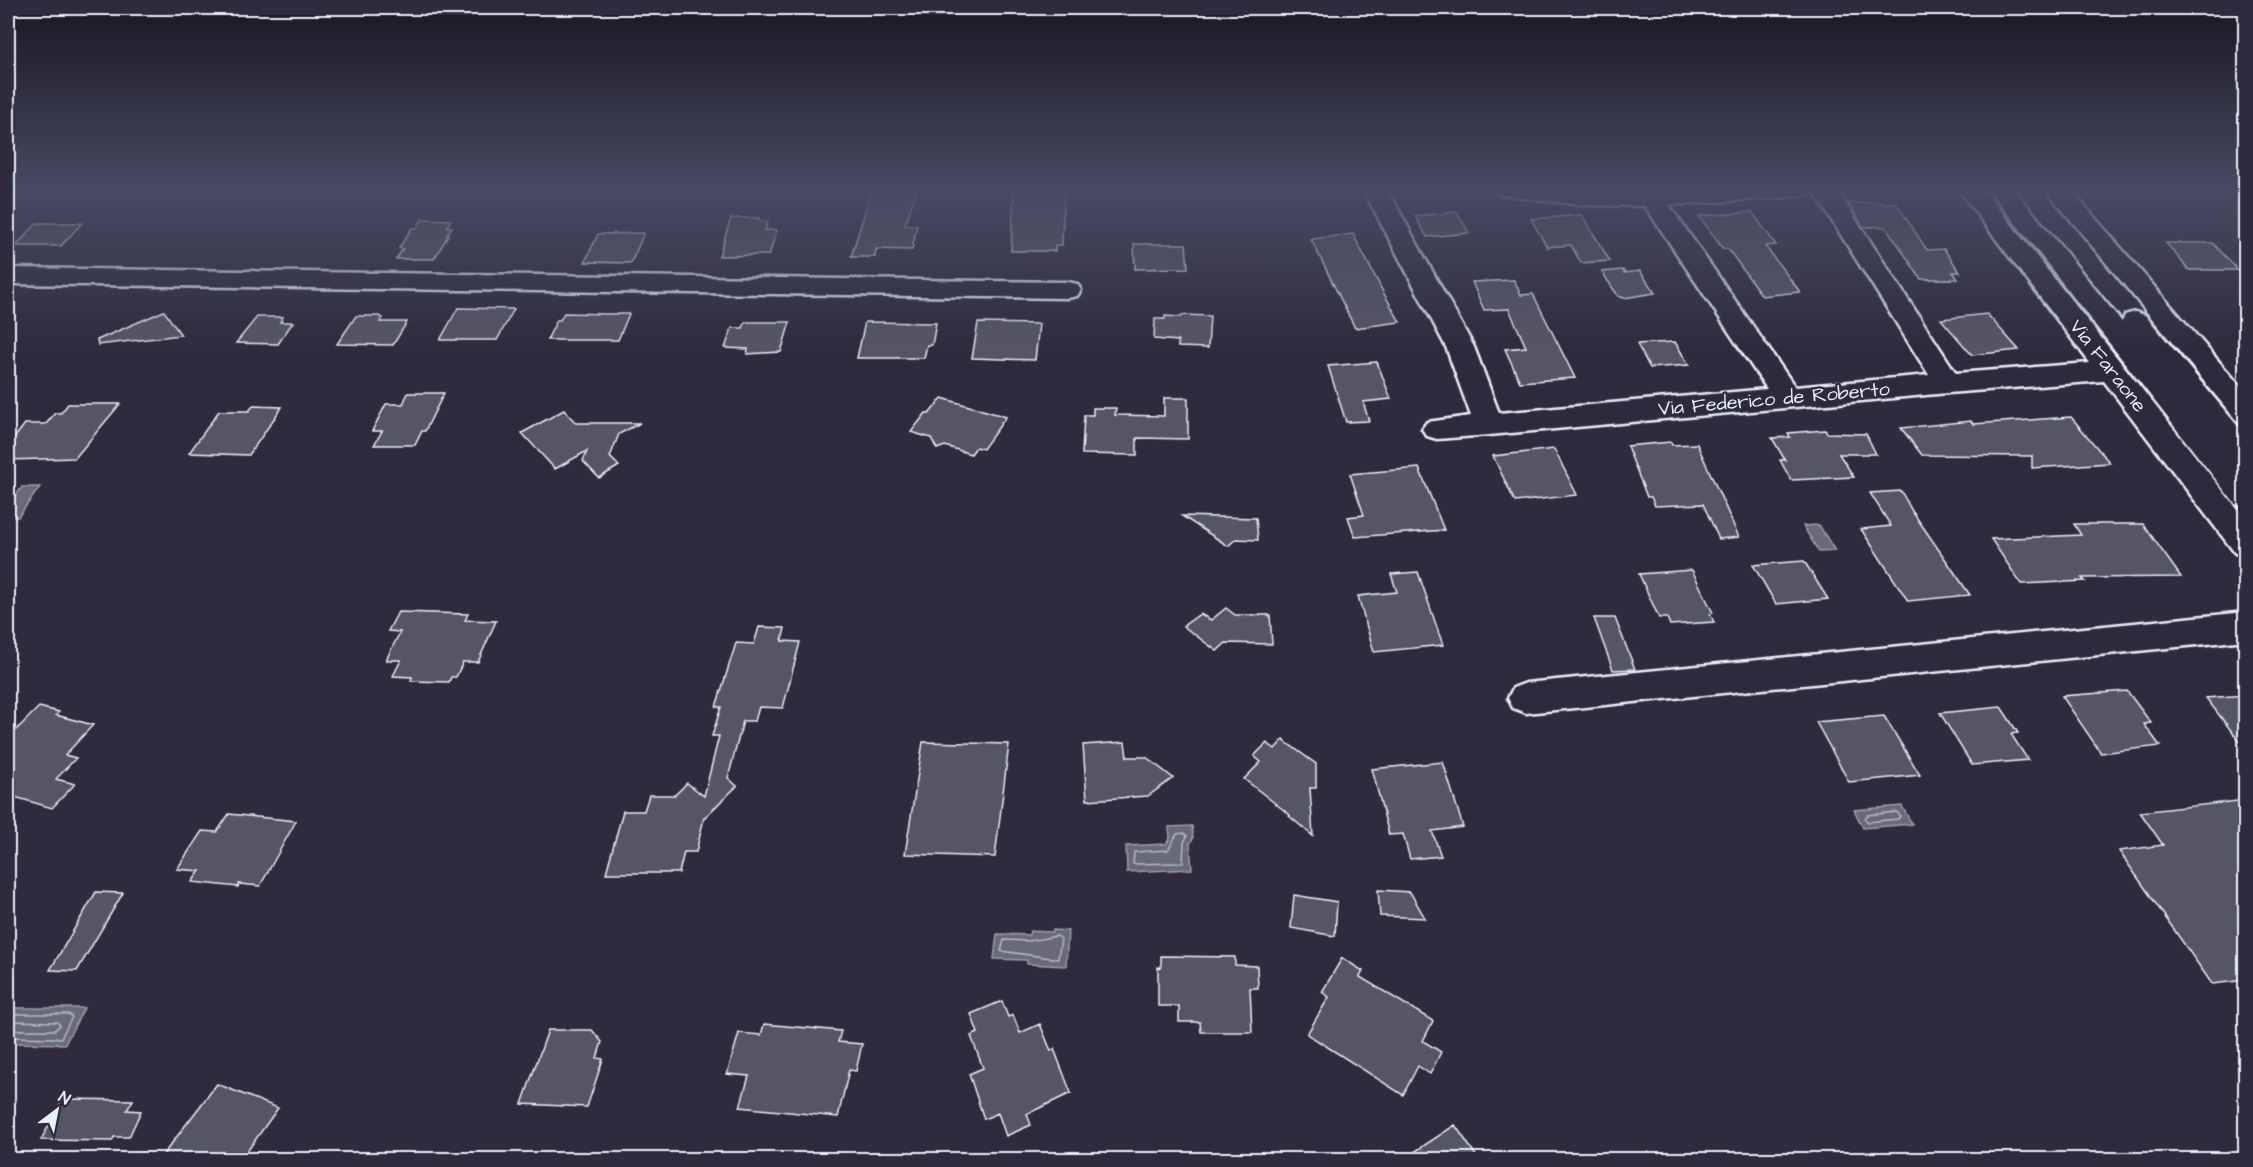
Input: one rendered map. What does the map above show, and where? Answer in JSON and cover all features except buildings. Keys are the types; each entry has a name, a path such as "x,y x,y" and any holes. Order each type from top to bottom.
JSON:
{"street":[{"path":"1404,243 1460,347 1489,424"},
{"path":"1683,243 1787,397"},
{"path":"1859,243 1948,383"},
{"name":"Via Faraone","path":"2012,243 2246,544"},
{"path":"2044,243 2246,496"},
{"path":"2071,243 2246,457"},
{"path":"2103,243 2246,413"},
{"path":"2125,270 2131,283 2136,312 2146,336"},
{"path":"8,276 1068,290"},
{"name":"Via Federico de Roberto","path":"1437,429 1948,383 2112,371"},
{"path":"1526,698 2246,626"}],"water":[{"path":"22,487 40,487 18,517 8,518 8,507"},
{"path":"1819,525 1835,551 1819,552 1803,526"},
{"path":"1902,806 1912,824 1863,828 1854,810"},
{"path":"1192,826 1193,838 1190,844 1192,869 1127,872 1126,846 1166,844 1170,838 1169,827"},
{"path":"1053,930 1068,931 1066,966 1027,964 1027,960 994,959 997,934 1029,935 1030,931 1052,932"},
{"path":"8,1008 84,1008 65,1044 8,1043"}]}
